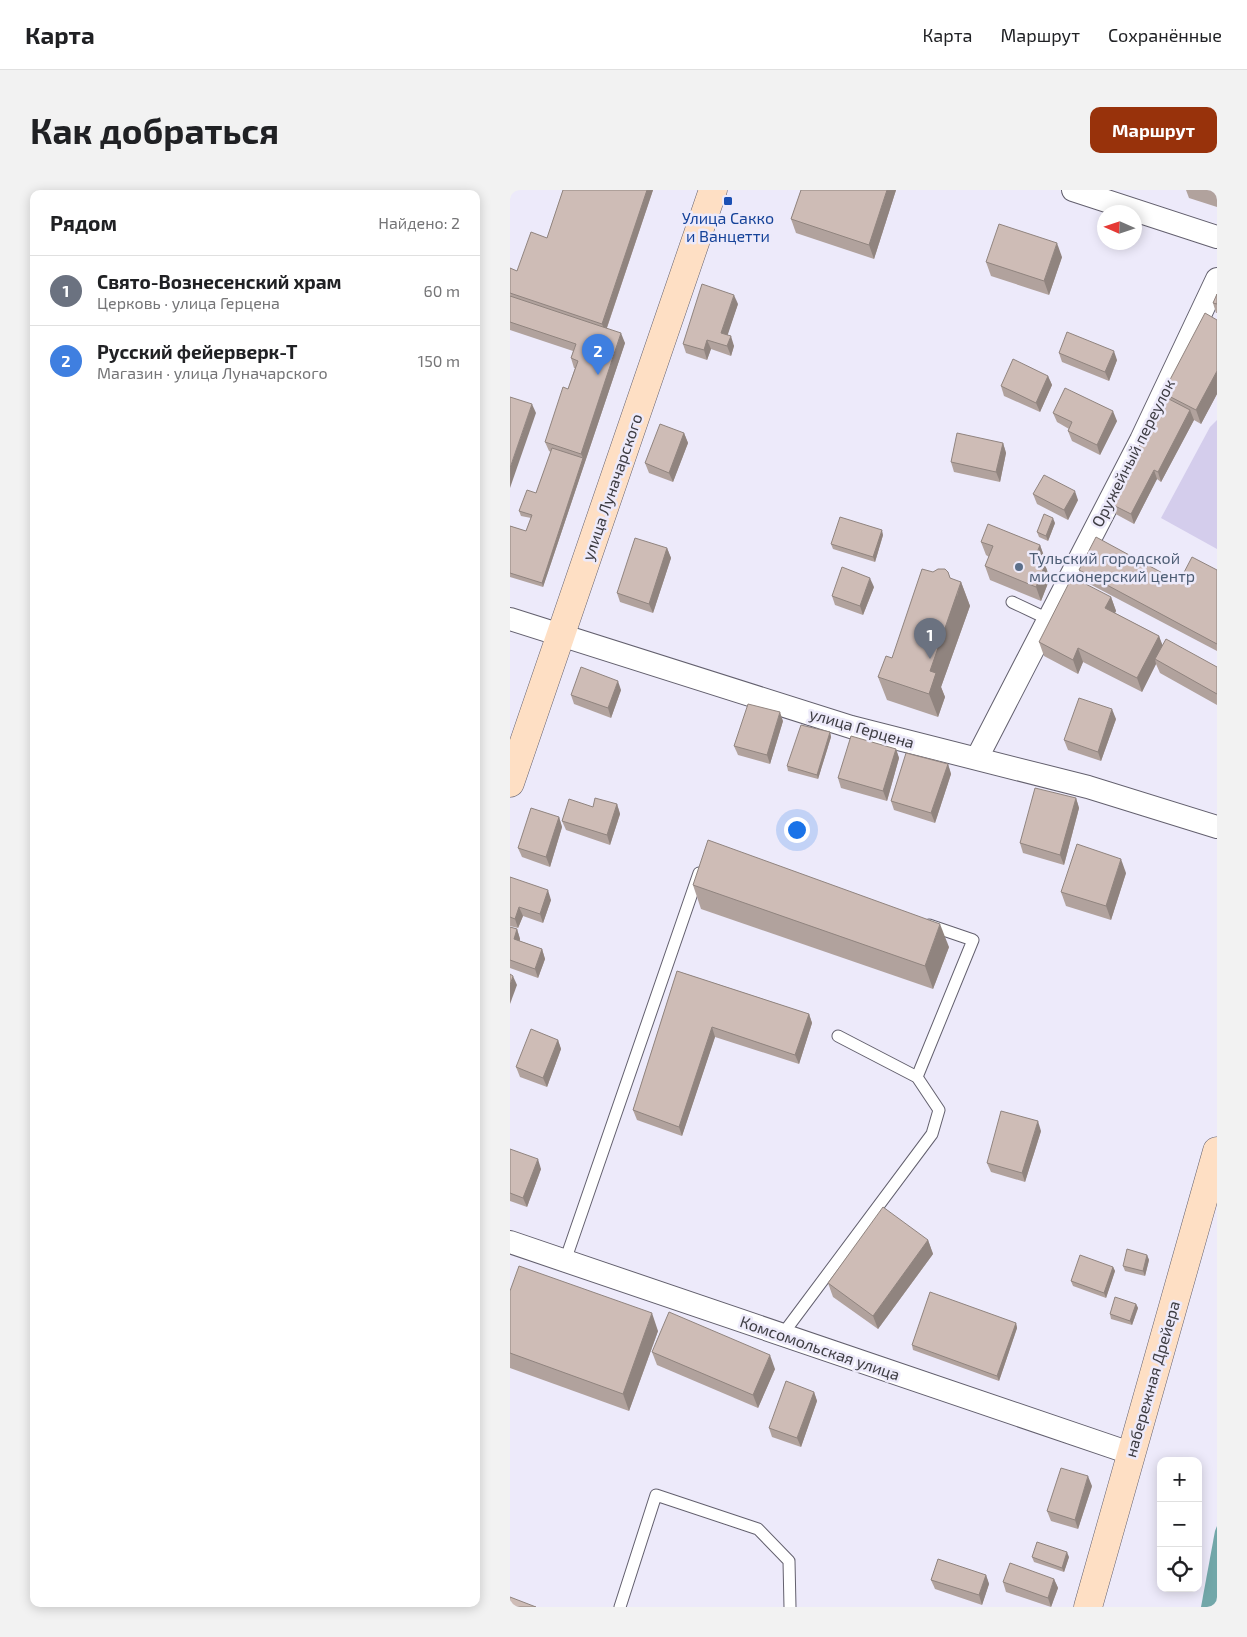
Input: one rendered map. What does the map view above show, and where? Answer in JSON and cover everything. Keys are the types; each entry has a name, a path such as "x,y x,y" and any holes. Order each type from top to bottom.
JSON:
{"main road":[{"name":"улица Луначарского","path":"510,783 713,190"},
{"name":"набережная Дрейера","path":"1088,1607 1130,1453 1217,1151"}],"street":[{"path":"1073,190 1217,237"},
{"name":"Оружейный переулок","path":"977,758 1141,440 1217,279"},
{"name":"улица Герцена","path":"510,619 851,727 1088,787 1217,827"},
{"name":"Комсомольская улица","path":"510,1242 1130,1453"}],"lane":[{"path":"1012,602 1048,619"},
{"path":"565,1261 701,866"},
{"path":"916,1077 973,940 918,921"},
{"path":"782,1335 932,1134 939,1110 916,1077 838,1036"},
{"path":"620,1607 656,1495 758,1529 789,1561 790,1607"}],"shaded area":[{"path":"1217,420 1217,549 1161,518 1210,427"},
{"path":"1217,1526 1217,1607 1201,1607 1215,1531"}],"building":[{"path":"563,190 647,190 602,324 510,293 510,268 517,271 531,232 547,238"},
{"path":"801,190 887,190 869,245 791,219"},
{"path":"999,224 1057,243 1044,281 986,262"},
{"path":"702,284 734,295 721,333 731,336 727,346 707,340 704,350 683,344"},
{"path":"1217,294 1217,304 1213,303"},
{"path":"510,296 621,333 581,454 545,442 563,387 568,389 578,361 571,358 576,344 510,322"},
{"path":"1205,313 1217,320 1217,371 1196,410 1163,393"},
{"path":"1067,332 1114,351 1105,372 1059,353"},
{"path":"1013,359 1048,376 1036,403 1001,386"},
{"path":"1065,388 1113,411 1097,445 1068,431 1072,422 1053,413"},
{"path":"510,397 532,404 510,468"},
{"path":"1165,397 1190,410 1158,472 1154,470 1131,514 1109,503"},
{"path":"660,424 684,433 669,473 645,463"},
{"path":"957,433 1003,443 996,472 951,462"},
{"path":"552,448 583,458 542,583 510,573 510,526 526,531 532,515 519,511 527,490 536,493"},
{"path":"1044,475 1075,491 1064,510 1033,494"},
{"path":"1044,514 1053,518 1046,536 1037,532"},
{"path":"840,517 882,530 873,557 831,544"},
{"name":"Тульский городской миссионерский центр","path":"988,524 1040,545 1034,560 1045,565 1036,587 985,566 993,546 981,542"},
{"path":"1096,537 1179,582 1192,557 1217,570 1217,644 1079,570"},
{"path":"635,538 667,548 649,604 617,593"},
{"path":"842,567 870,578 860,606 832,596"},
{"path":"922,569 933,572 938,569 945,569 950,578 961,582 930,671 936,673 929,694 878,677 886,656 892,658"},
{"path":"1072,577 1111,597 1105,608 1159,636 1137,678 1078,648 1073,660 1039,642"},
{"path":"1166,639 1217,667 1217,694 1155,659"},
{"path":"581,667 618,681 608,708 571,695"},
{"path":"1079,698 1112,709 1098,752 1064,740"},
{"path":"748,704 780,712 767,755 734,746"},
{"path":"801,725 830,732 817,775 787,766"},
{"path":"851,736 896,749 883,791 838,778"},
{"path":"906,753 948,764 931,813 891,801"},
{"path":"1035,788 1076,798 1060,855 1020,843"},
{"path":"595,798 617,804 607,835 562,821 569,799 593,807"},
{"path":"531,808 559,817 546,857 518,848"},
{"path":"708,840 940,924 925,966 693,885"},
{"path":"1077,844 1121,859 1106,906 1061,892"},
{"path":"510,877 548,890 540,914 519,907 515,919 510,917"},
{"path":"510,927 517,929 514,939 542,949 535,969 510,960"},
{"path":"677,971 809,1014 795,1055 712,1027 679,1127 633,1110"},
{"path":"510,974 513,976 510,985"},
{"path":"531,1029 558,1040 543,1078 516,1067"},
{"path":"1001,1111 1038,1121 1022,1173 987,1163"},
{"path":"510,1149 538,1159 523,1198 510,1193"},
{"path":"883,1207 928,1240 873,1316 828,1283"},
{"path":"1127,1249 1147,1255 1143,1271 1123,1266"},
{"path":"1080,1255 1113,1267 1104,1293 1071,1281"},
{"path":"519,1266 652,1313 623,1394 510,1353 510,1291"},
{"path":"930,1292 1016,1323 997,1376 912,1345"},
{"path":"1115,1297 1136,1304 1130,1321 1110,1314"},
{"path":"669,1312 770,1355 753,1395 652,1352"},
{"path":"786,1381 814,1392 797,1438 769,1428"},
{"path":"1061,1468 1088,1476 1075,1520 1047,1511"},
{"path":"1037,1542 1067,1552 1062,1568 1032,1557"},
{"path":"938,1559 986,1575 979,1595 931,1580"},
{"path":"1010,1563 1054,1579 1048,1598 1003,1582"},
{"path":"510,1597 536,1607 510,1607"}],"place":[{"name":"Улица Сакко и Ванцетти","path":"728,201"},
{"name":"Русский фейерверк-Т","path":"598,375"},
{"name":"Тульский городской миссионерский центр","path":"1019,567"},
{"name":"Свято-Вознесенский храм","path":"930,659"}]}
